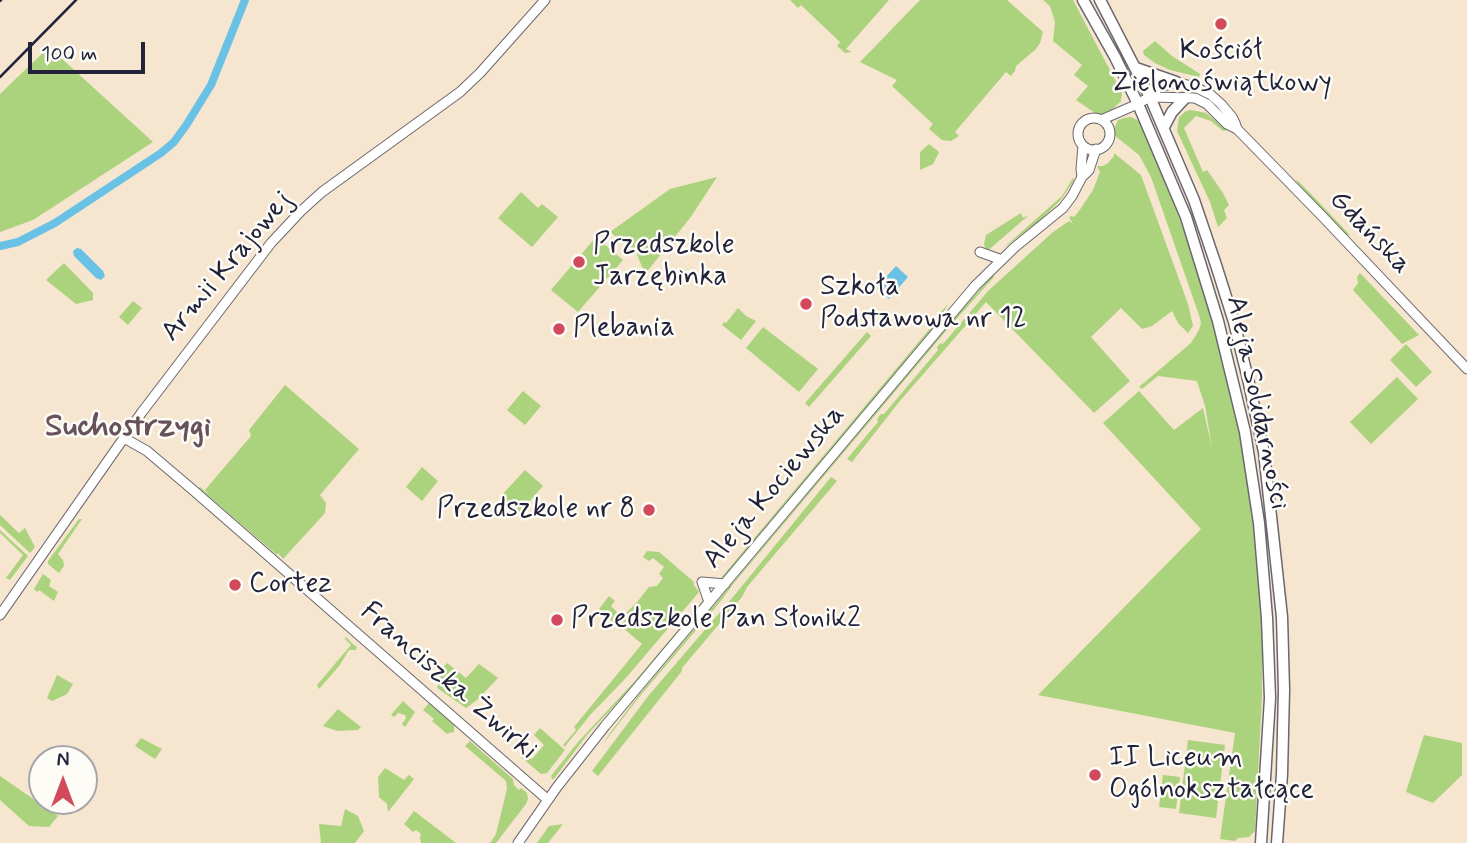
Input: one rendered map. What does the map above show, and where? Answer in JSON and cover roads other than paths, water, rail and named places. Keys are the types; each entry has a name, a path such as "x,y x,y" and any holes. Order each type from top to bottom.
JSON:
{"main road":[{"name":"Aleja Solidarności","path":"1083,0 1138,104 1186,217 1218,321 1245,432 1259,523 1270,698 1261,843"},
{"name":"Aleja Solidarności","path":"1100,0 1150,97 1194,201 1216,265 1248,379 1264,452 1282,617 1282,774 1276,843"},
{"path":"1136,68 1176,82"},
{"path":"1164,127 1172,112 1185,98"}],"street":[{"name":"Armii Krajowej","path":"0,615 177,365 271,243 322,192 460,92 545,0"},
{"path":"1101,120 1108,128 1107,142 1096,149 1087,148 1078,137 1079,128 1090,118 1101,120 1118,114 1150,97 1158,89 1176,82"},
{"name":"Gdańska","path":"1176,82 1211,95 1232,117 1237,129"},
{"name":"Gdańska","path":"1150,97 1195,98 1207,104 1227,124 1237,129 1467,369"},
{"path":"1108,128 1118,114"},
{"name":"Aleja Kociewska","path":"1082,177 1083,145"},
{"name":"Aleja Kociewska","path":"518,843 605,726 959,306 1002,260 1063,208 1088,170 1096,149"},
{"path":"980,252 1002,260"},
{"name":"Franciszka Żwirki","path":"124,438 147,451 548,800"},
{"path":"709,602 702,582 725,584"}],"water":[{"path":"77,248 103,271 105,276 101,280 74,256 73,251"},
{"path":"896,266 908,277 889,299 876,288"}],"waterway":[{"path":"0,246 18,242 55,223 174,142 211,85 245,0"}],"railway":[{"path":"0,77 76,0"}],"place":[{"name":"Kościół Zielonoświątkowy","path":"1221,24"},
{"name":"Przedszkole Jarzębinka","path":"579,262"},
{"name":"Szkoła Podstawowa nr 12","path":"806,304"},
{"name":"Plebania","path":"559,329"},
{"name":"Przedszkole nr 8","path":"649,510"},
{"name":"Cortez","path":"235,585"},
{"name":"Przedszkole Pan Słonik2","path":"557,620"},
{"name":"II Liceum Ogólnokształcące","path":"1095,775"}],"district":[{"name":"Suchostrzygi","path":"128,428"}]}
